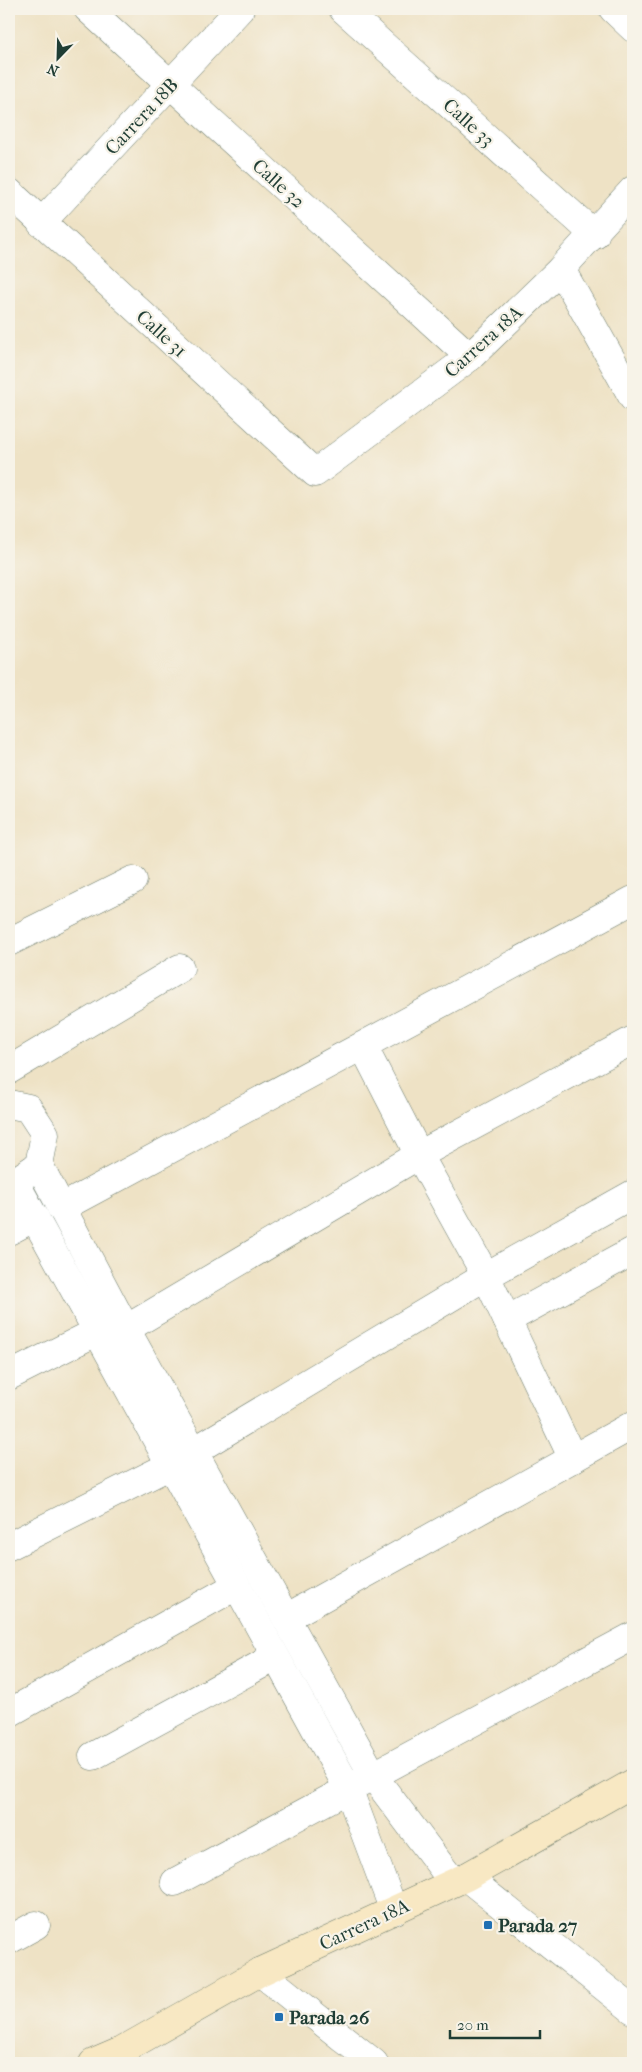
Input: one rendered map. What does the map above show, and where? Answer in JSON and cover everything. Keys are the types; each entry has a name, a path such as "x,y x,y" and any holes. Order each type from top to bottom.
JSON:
{"main road":[{"name":"Carrera 18A","path":"93,2063 120,2051 260,1972 460,1880 633,1783"}],"street":[{"name":"Calle 32","path":"88,9 470,357"},
{"name":"Carrera 18B","path":"41,223 240,9"},
{"name":"Calle 33","path":"343,9 595,235"},
{"path":"613,9 633,28"},
{"name":"Carrera 18A","path":"315,473 470,357 595,235 633,190"},
{"name":"Calle 31","path":"9,192 315,473"},
{"path":"561,269 633,398"},
{"path":"9,942 133,880"},
{"path":"61,1208 633,900"},
{"path":"9,1070 180,968"},
{"path":"126,1329 419,1155 633,1040"},
{"path":"363,1046 419,1155 486,1276 573,1459"},
{"path":"9,1104 28,1108 45,1134 39,1166 126,1329 374,1776 460,1880 633,2010"},
{"path":"39,1166 12,1182 35,1217 169,1466 348,1788 394,1910"},
{"path":"9,1546 169,1466 486,1276 633,1194"},
{"path":"9,1231 35,1217"},
{"path":"507,1320 633,1251"},
{"path":"9,1376 98,1331"},
{"path":"286,1618 633,1425"},
{"path":"9,1713 236,1586"},
{"path":"175,1882 633,1636"},
{"path":"93,1756 275,1657"},
{"path":"9,1940 36,1925"},
{"path":"260,1972 374,2063"}],"place":[{"name":"Parada 27","path":"488,1925"},
{"name":"Parada 26","path":"279,2017"}]}
